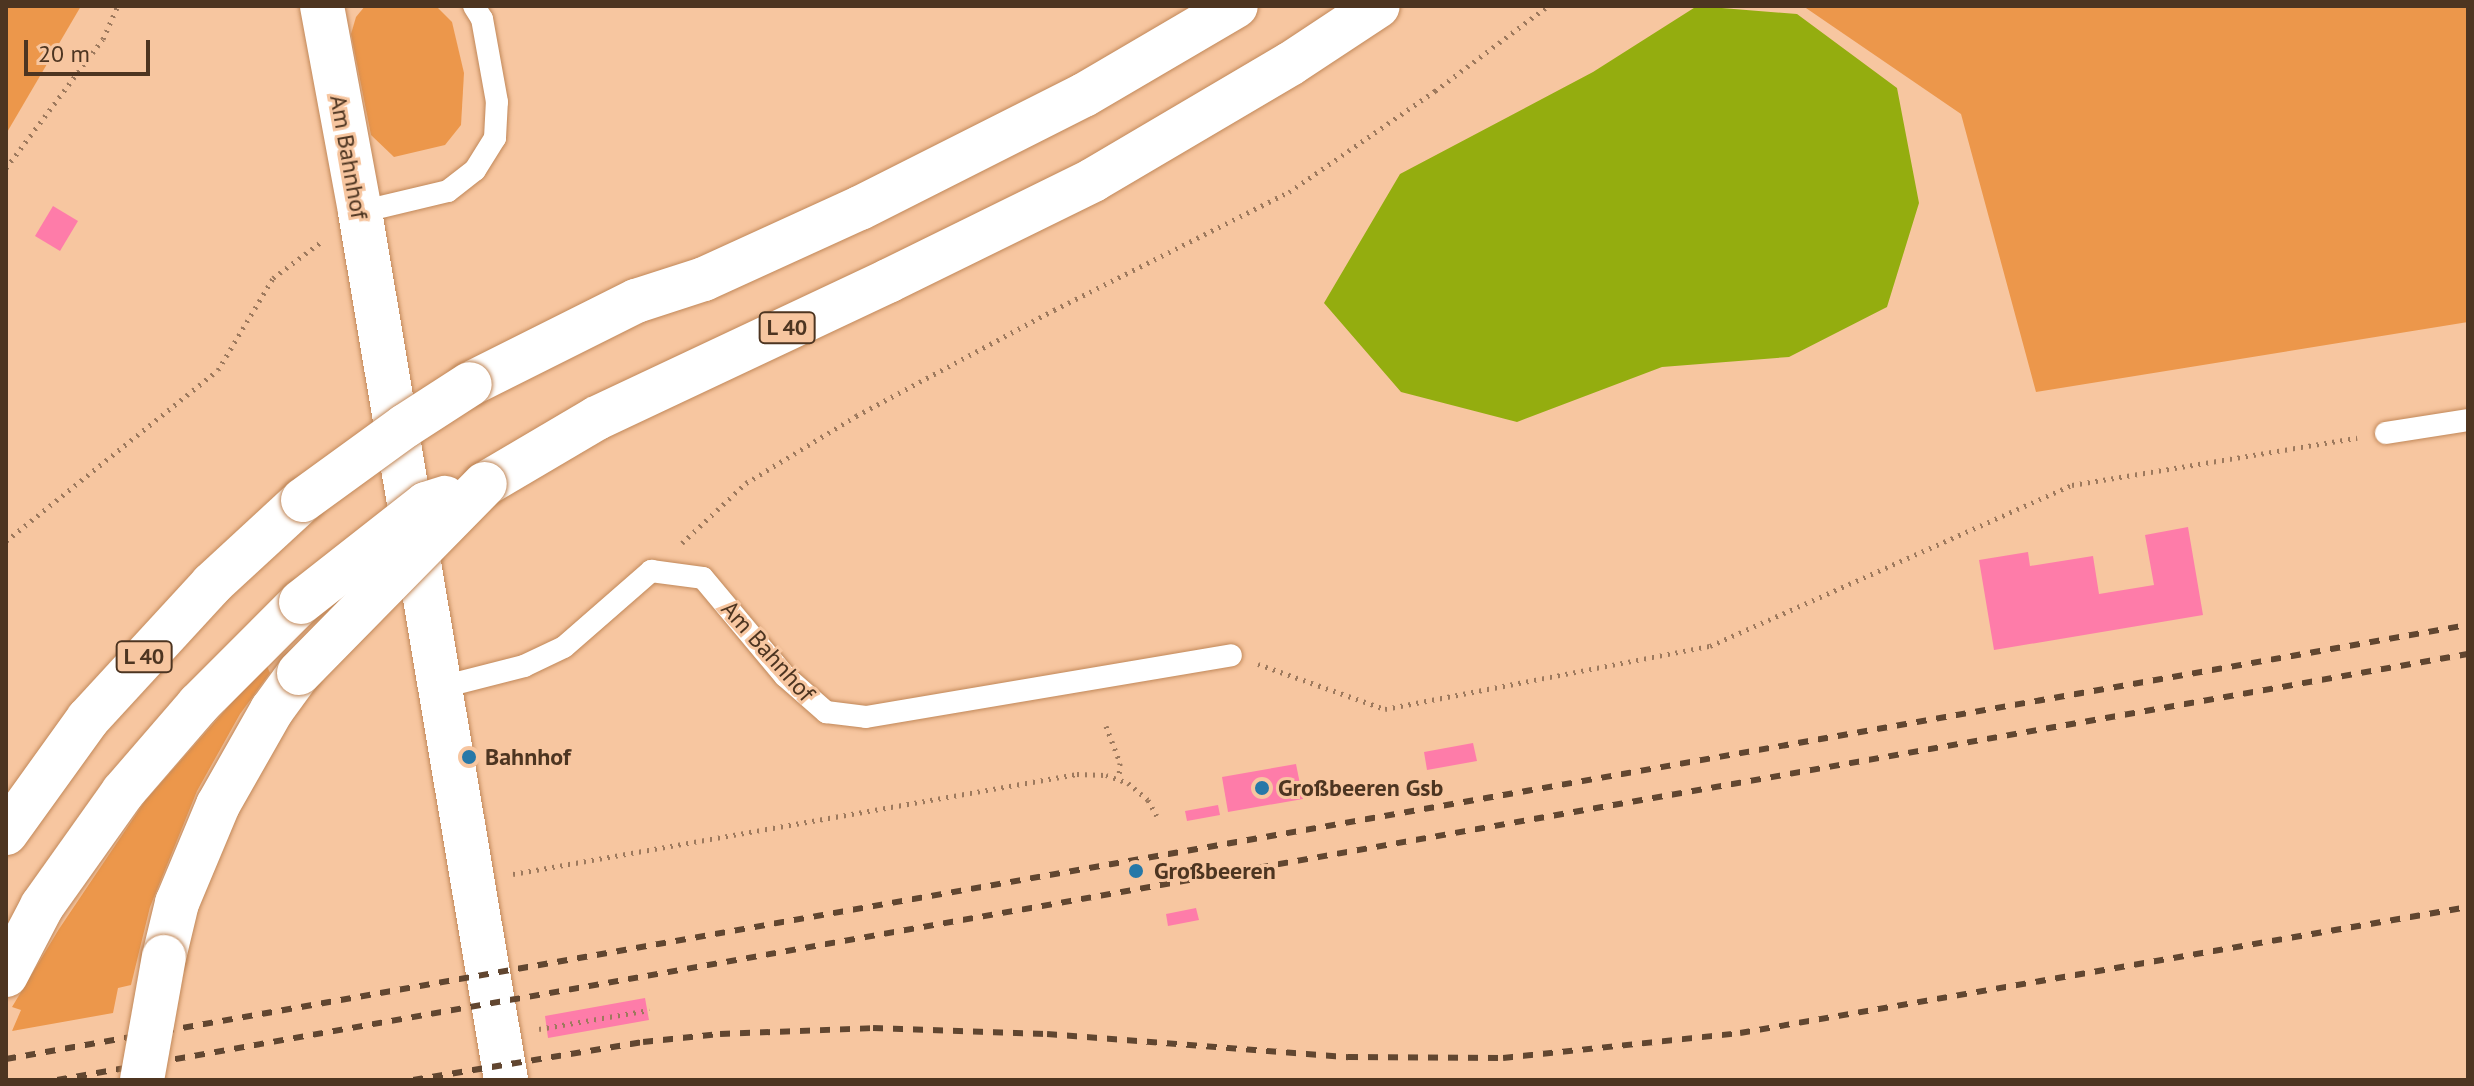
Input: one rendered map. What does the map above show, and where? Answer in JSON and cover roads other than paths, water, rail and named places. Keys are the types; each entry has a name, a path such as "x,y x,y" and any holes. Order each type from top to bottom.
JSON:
{"main road":[{"name":"Am Bahnhof","path":"322,6 360,212 506,1080"},
{"name":"L 40","path":"6,833 88,719 212,584 303,500 405,426 470,384 636,301 704,279 860,208 1084,95 1236,6"},
{"name":"L 40","path":"142,1080 177,903 218,805 272,710 299,673 485,484 597,418 1093,180 1290,64 1378,6"},
{"path":"6,975 42,906 123,792 199,704 301,602 426,504 485,484"}],"lane":[{"path":"360,212 448,191 475,170 495,138 497,102 482,19 474,6"},
{"path":"2386,433 2468,420"},
{"name":"Am Bahnhof","path":"438,688 524,666 564,647 651,571 703,578 785,676 826,712 866,717 1231,655"}],"railway":[{"path":"6,1059 2468,625"},
{"path":"57,1080 2468,654"},
{"path":"413,1080 643,1042 720,1034 873,1028 1047,1034 1348,1057 1503,1058 1740,1033 2468,907"}],"place":[{"name":"Bahnhof","path":"469,757"},
{"name":"Großbeeren Gsb","path":"1262,788"},
{"name":"Großbeeren","path":"1136,871"}]}
